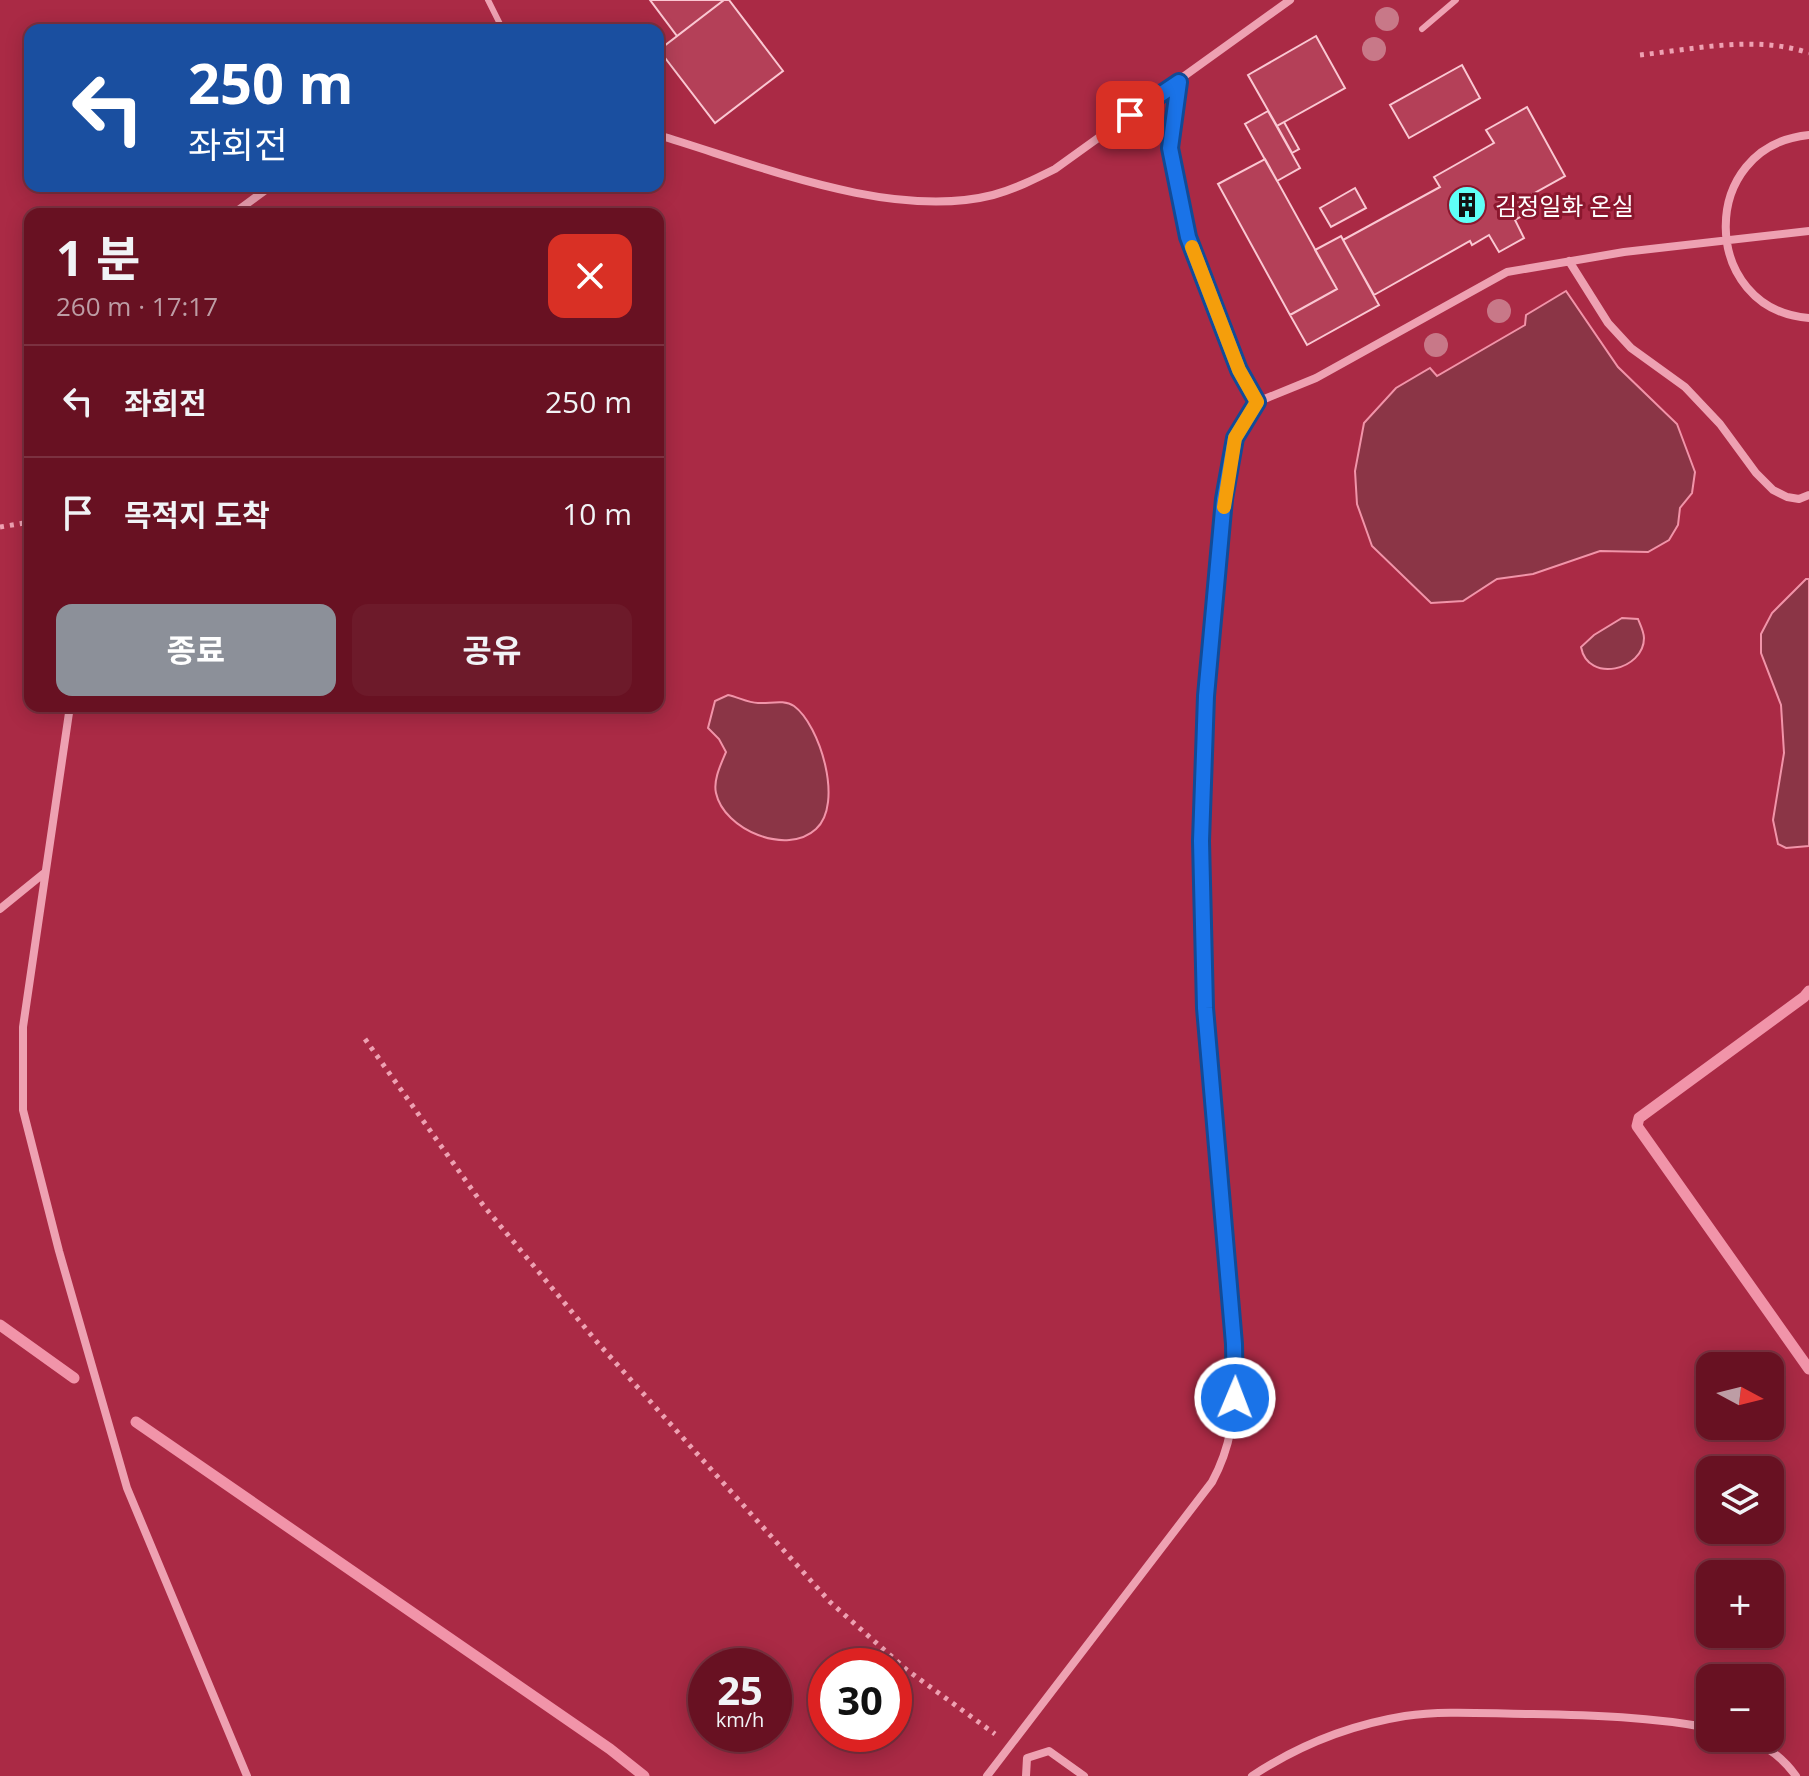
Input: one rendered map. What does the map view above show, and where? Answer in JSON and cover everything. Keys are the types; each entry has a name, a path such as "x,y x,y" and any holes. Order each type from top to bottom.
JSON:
{"street":[{"path":"664,137 823,185 883,196 952,200 992,195 1043,176 1290,0"},
{"path":"1179,82 1170,148 1188,237 1239,370 1257,402"},
{"path":"1809,135 1780,142 1763,151 1741,173 1729,196 1724,218 1725,240 1739,275 1757,298 1795,317 1809,318"},
{"path":"241,208 263,192"},
{"path":"987,1776 1212,1482 1225,1457 1233,1423 1236,1372 1205,1008 1201,841 1206,696 1224,499 1235,438 1257,402 1316,378 1507,272 1569,261 1809,231"},
{"path":"1569,261 1608,323 1631,348 1685,387 1720,424 1765,482 1787,497 1799,499 1809,495"},
{"path":"69,712 23,1027 23,1110 31,1150 127,1488 247,1776"},
{"path":"0,909 44,874"},
{"path":"1252,1776 1312,1742 1360,1726 1406,1716 1589,1715 1696,1725"},
{"path":"1010,1745 1027,1758"},
{"path":"1027,1758 1049,1751 1084,1776"},
{"path":"1772,1752 1796,1776"},
{"path":"1026,1776 1027,1758"}],"lane":[{"path":"488,0 500,24"},
{"path":"1422,29 1456,0"}],"path":[{"path":"1640,55 1761,45 1809,53"},
{"path":"0,527 24,523"},
{"path":"365,1039 492,1217 597,1342 830,1602 907,1670 1010,1745"}],"shaded area":[{"path":"0,0 1809,0 1809,1776 0,1776"},
{"path":"1566,291 1618,367 1677,424 1695,472 1692,493 1680,508 1678,525 1669,540 1648,552 1600,551 1533,574 1497,579 1463,601 1431,603 1372,546 1357,504 1355,471 1364,423 1396,388 1430,368 1437,376 1525,325 1526,315"},
{"path":"1809,579 1809,846 1786,848 1778,844 1773,820 1784,753 1781,705 1761,653 1761,634 1772,613"},
{"path":"1622,618 1638,619 1644,636 1642,649 1626,665 1604,669 1594,666 1586,659 1581,647"},
{"path":"728,695 754,703 790,704 804,716 812,730 825,765 828,802 824,817 816,829 804,837 789,840 758,835 731,818 721,806 716,783 726,752 708,728 715,701"}],"building":[{"path":"650,0 724,0 677,36"},
{"path":"724,0 729,0 783,71 715,123 664,57 664,46"},
{"path":"1316,36 1345,88 1277,126 1248,75"},
{"path":"1462,65 1480,98 1409,138 1390,105"},
{"name":"김정일화 온실","path":"1527,107 1565,176 1524,199 1531,211 1515,220 1524,238 1499,252 1489,235 1472,245 1470,241 1374,295 1343,240 1440,187 1434,177 1494,143 1486,130"},
{"path":"1268,111 1300,168 1277,181 1245,124"},
{"path":"1284,122 1299,149 1292,153 1277,126"},
{"path":"1265,159 1337,289 1290,315 1218,184"},
{"path":"1355,188 1366,208 1331,227 1320,208"},
{"path":"1341,236 1379,305 1307,345 1290,315 1337,289 1315,250"}],"waterway":[{"path":"1809,991 1639,1118 1637,1126 1809,1369"},
{"path":"0,1325 74,1378"},
{"path":"136,1422 610,1749 644,1776"}],"slow traffic":[{"path":"1192,247 1239,370 1257,402 1235,438 1224,507"}],"place":[{"name":"김정일화 온실","path":"1467,205"}],"route":[{"path":"1130,115 1179,82 1170,148 1178,196 1188,237 1239,370 1257,402 1235,438 1224,499 1206,696 1201,841 1205,1008 1230,1287 1235,1398"}]}
